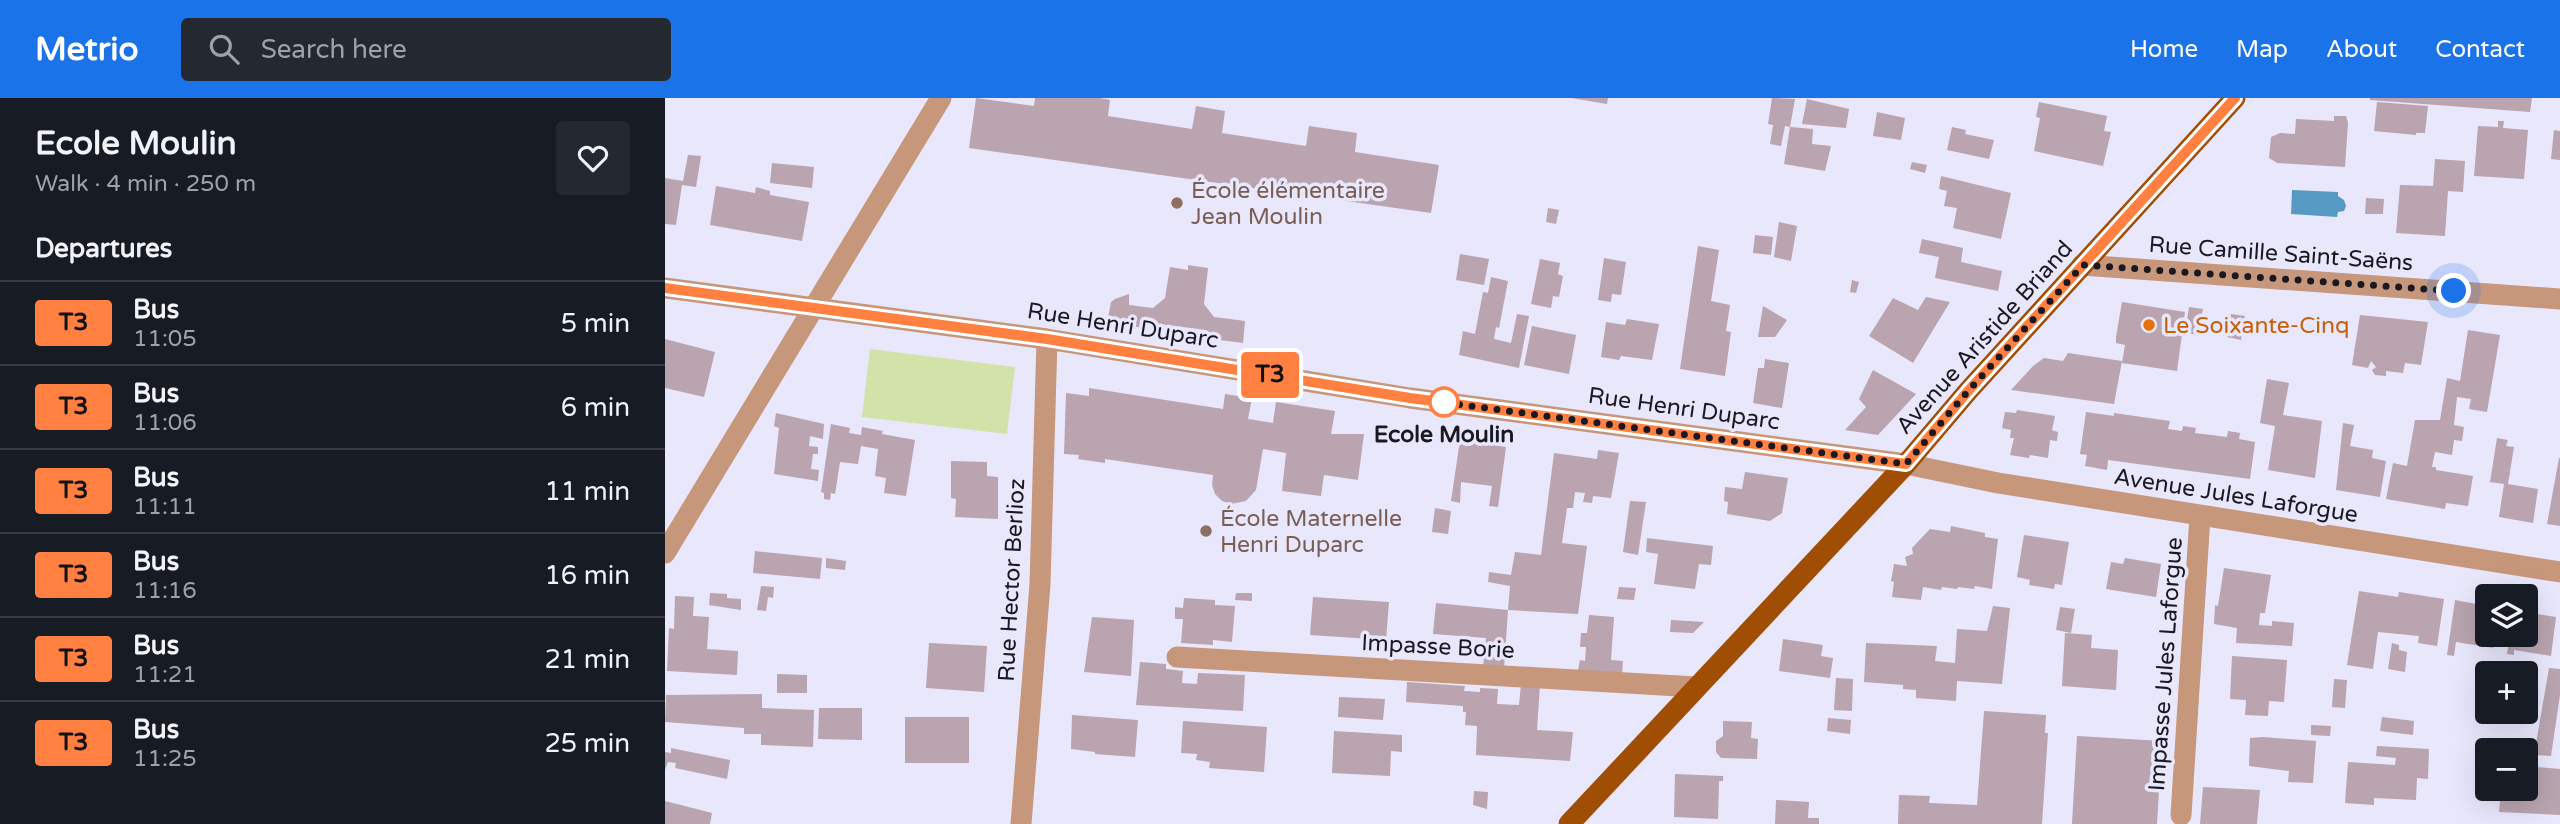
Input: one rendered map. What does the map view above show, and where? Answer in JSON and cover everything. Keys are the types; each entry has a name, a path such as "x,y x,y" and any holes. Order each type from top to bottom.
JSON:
{"main road":[{"name":"Avenue Aristide Briand","path":"1569,824 1906,464 1969,390 2235,98"}],"street":[{"path":"665,553 941,98"},
{"name":"Rue Camille Saint-Saëns","path":"2083,265 2560,299"},
{"name":"Rue Henri Duparc","path":"665,288 1047,339 1410,398 1906,464"},
{"name":"Rue Hector Berlioz","path":"1021,824 1040,584 1047,339"},
{"name":"Avenue Jules Laforgue","path":"1906,464 1998,483 2560,572"},
{"name":"Impasse Jules Laforgue","path":"2181,814 2200,516"},
{"name":"Impasse Borie","path":"1177,657 1696,687"}],"green space":[{"path":"870,349 1015,367 1007,434 862,417"}],"water":[{"path":"2292,190 2338,192 2346,206 2344,211 2338,212 2337,217 2291,214"}],"building":[{"path":"976,98 1034,106 1035,98 1100,98 1110,100 1108,116 1192,129 1196,106 1225,111 1222,133 1306,146 1309,126 1357,133 1355,152 1439,165 1431,213 969,148"},
{"path":"1571,98 1608,98 1607,104"},
{"path":"1772,98 1795,99 1790,127 1785,126 1781,146 1770,144 1773,125 1768,124"},
{"path":"2370,98 2532,98 2530,112"},
{"path":"1807,99 1849,109 1846,128 1802,124"},
{"path":"2039,102 2107,116 2104,131 2111,132 2103,166 2034,151 2040,118 2036,117"},
{"path":"2377,102 2428,106 2425,133 2416,135 2374,131"},
{"path":"1877,112 1905,118 1901,140 1873,136"},
{"path":"2334,116 2346,116 2348,123 2345,167 2277,163 2269,158 2271,137 2280,133 2295,134 2296,119 2334,121"},
{"path":"2498,121 2504,121 2503,128 2528,130 2524,179 2474,176 2478,126 2498,127"},
{"path":"1790,127 1813,129 1812,144 1831,146 1825,171 1784,164"},
{"path":"1952,127 1966,130 1965,134 1994,140 1989,159 1947,150"},
{"path":"2554,130 2560,131 2560,160 2551,159"},
{"path":"688,155 701,156 696,187 682,185 676,225 665,224 665,178 683,181"},
{"path":"2435,159 2465,161 2463,192 2448,191 2445,236 2396,233 2400,185 2433,186"},
{"path":"1912,162 1927,165 1925,173 1910,169"},
{"path":"772,163 814,167 812,188 770,183"},
{"path":"1941,176 2011,193 2001,239 1953,228 1957,208 1944,206 1947,191 1939,189"},
{"path":"716,186 755,193 756,187 770,191 770,195 809,202 802,241 710,225"},
{"path":"2366,198 2384,199 2383,214 2365,214"},
{"path":"1548,208 1559,210 1556,224 1546,222"},
{"path":"1779,222 1797,226 1791,261 1774,257"},
{"path":"1755,235 1773,237 1771,255 1753,253"},
{"path":"1922,239 1963,248 1961,262 2002,271 1998,291 1935,278 1939,257 1919,253"},
{"path":"1698,246 1719,250 1711,301 1730,305 1726,331 1731,332 1725,376 1680,369"},
{"path":"1460,254 1489,259 1484,285 1456,280"},
{"path":"1604,258 1626,262 1621,295 1612,294 1611,302 1598,300"},
{"path":"1540,259 1560,263 1558,274 1563,276 1559,297 1553,296 1551,308 1531,304"},
{"path":"1188,265 1208,268 1204,304 1214,317 1245,321 1243,343 1212,339 1206,330 1152,323 1145,328 1107,323 1111,302 1115,299 1129,294 1129,305 1153,308 1165,298 1170,267 1188,270"},
{"path":"1491,277 1508,281 1499,328 1496,327 1494,339 1511,343 1517,314 1529,316 1519,368 1459,355 1463,331 1475,334 1483,292 1488,293"},
{"path":"1852,280 1859,282 1856,293 1850,292"},
{"path":"1926,297 1950,302 1913,363 1869,336 1893,298 1918,310"},
{"path":"2122,302 2185,312 2177,371 2122,363 2125,345 2116,343 2116,337"},
{"path":"1763,306 1787,320 1775,337 1758,337"},
{"path":"2189,307 2203,309 2199,335 2185,333"},
{"path":"2231,314 2245,316 2241,340 2227,337"},
{"path":"2360,315 2428,322 2421,365 2405,363 2403,373 2386,371 2386,376 2375,375 2372,370 2376,367 2371,361 2368,368 2352,365"},
{"path":"1627,319 1659,324 1652,360 1621,356 1619,360 1601,357 1606,322 1625,325"},
{"path":"1532,326 1576,335 1569,374 1524,365"},
{"path":"2468,330 2500,335 2487,412 2469,409 2471,399 2457,397 2454,425 2464,427 2462,441 2454,440 2452,455 2435,452 2432,467 2473,476 2468,506 2446,503 2445,509 2386,499 2393,463 2407,466 2415,420 2440,420 2447,378 2460,381"},
{"path":"665,339 715,352 704,397 665,388"},
{"path":"2068,353 2122,361 2114,404 2011,390 2044,358 2063,361"},
{"path":"1765,359 1789,363 1782,408 1753,403 1758,368 1764,368"},
{"path":"1873,370 1916,394 1878,435 1845,430 1866,407 1859,399"},
{"path":"2267,379 2289,383 2283,415 2322,421 2315,478 2268,470 2275,426 2260,423"},
{"path":"1089,388 1223,409 1225,394 1252,398 1248,419 1273,423 1276,402 1335,411 1331,434 1364,434 1358,480 1324,475 1321,496 1282,491 1286,453 1263,449 1256,490 1246,501 1231,504 1222,501 1215,494 1213,475 1105,459 1105,463 1078,459 1079,455 1064,454 1066,393 1089,396"},
{"path":"2017,410 2055,416 2052,430 2058,432 2057,441 2050,440 2048,458 2010,455 2014,438 2010,438 2011,430 2002,428 2005,412 2016,413"},
{"path":"2086,412 2170,421 2168,429 2182,431 2183,426 2196,428 2195,433 2227,437 2228,431 2240,433 2239,439 2255,442 2250,479 2108,460 2107,470 2085,466 2087,455 2080,454"},
{"path":"776,413 824,424 823,439 810,436 809,446 818,447 818,454 813,454 811,469 819,470 818,481 774,474 779,428 774,426"},
{"path":"2343,423 2354,425 2350,446 2373,450 2372,458 2386,461 2380,497 2336,490"},
{"path":"831,424 850,428 849,433 861,435 862,427 915,440 906,496 884,493 886,478 875,476 878,449 861,446 858,464 840,462 835,494 831,493 830,500 824,499 824,493 821,492"},
{"path":"2497,438 2508,440 2506,446 2514,447 2508,484 2538,489 2533,523 2499,517 2504,484 2490,482"},
{"path":"1460,440 1506,447 1498,507 1489,506 1492,486 1461,482 1460,503 1451,501"},
{"path":"1598,450 1619,453 1611,498 1593,496 1592,503 1583,502 1585,493 1575,492 1573,508 1567,508 1562,543 1587,546 1578,614 1508,610 1510,586 1488,582 1489,572 1511,575 1515,552 1541,555 1554,453 1597,459"},
{"path":"2560,458 2560,526 2547,524"},
{"path":"951,461 987,462 987,476 998,477 998,519 955,517 956,499 951,498"},
{"path":"1745,472 1788,478 1782,513 1770,521 1727,514 1725,487 1742,489"},
{"path":"1630,501 1646,502 1638,555 1623,552"},
{"path":"1435,508 1451,511 1448,534 1432,532"},
{"path":"1951,526 1985,533 1985,537 1998,539 1992,589 1975,586 1974,589 1942,587 1941,590 1923,587 1921,600 1892,597 1894,564 1907,566 1905,557 1913,554 1912,548 1930,529 1950,532"},
{"path":"2024,535 2069,542 2062,585 2055,584 2054,589 2029,585 2030,580 2017,577"},
{"path":"1647,538 1713,546 1711,565 1699,564 1695,589 1654,584 1658,554 1646,552"},
{"path":"755,551 822,558 820,579 753,573"},
{"path":"826,558 846,561 845,570 826,568"},
{"path":"2125,558 2161,564 2156,597 2106,589 2111,562 2123,564"},
{"path":"2224,568 2271,575 2265,613 2260,613 2259,625 2272,626 2272,621 2294,623 2292,646 2236,643 2237,628 2214,624 2215,605 2218,606"},
{"path":"761,586 774,587 773,598 768,597 766,611 757,610"},
{"path":"1619,587 1636,588 1634,600 1617,599"},
{"path":"2359,591 2398,597 2399,592 2444,599 2437,646 2418,643 2419,636 2378,632 2373,669 2347,665"},
{"path":"710,593 727,594 727,598 741,599 741,610 709,605"},
{"path":"1236,593 1252,593 1252,601 1235,600"},
{"path":"675,596 694,597 693,616 709,617 707,649 738,651 737,675 667,671 669,628 674,629"},
{"path":"1313,597 1389,602 1386,640 1310,635"},
{"path":"1184,598 1215,600 1215,605 1235,606 1232,642 1213,640 1213,645 1181,643 1183,619 1175,619 1175,607 1183,608"},
{"path":"2455,600 2475,604 2475,645 2456,642 2454,656 2447,655"},
{"path":"1436,603 1508,610 1504,669 1483,668 1486,638 1433,634"},
{"path":"1993,606 2010,608 2002,684 1957,681 1956,701 1916,698 1916,690 1903,689 1903,685 1864,682 1866,643 1937,646 1935,661 1955,663 1957,629 1987,631"},
{"path":"2060,607 2075,609 2071,633 2056,630"},
{"path":"2538,614 2556,617 2551,656 2514,650 2514,655 2507,654 2508,647 2538,647"},
{"path":"1589,615 1614,617 1611,660 1623,661 1622,676 1578,670 1580,660 1585,661 1586,647 1580,647 1581,633 1587,633"},
{"path":"1092,617 1134,620 1131,676 1084,672"},
{"path":"1671,620 1704,622 1693,633 1670,632"},
{"path":"2065,633 2092,635 2091,648 2118,650 2116,690 2062,686"},
{"path":"1783,639 1823,645 1821,656 1833,658 1830,678 1779,671"},
{"path":"929,643 987,646 984,692 926,688"},
{"path":"2392,643 2399,645 2399,650 2407,652 2405,672 2388,669"},
{"path":"2232,656 2287,660 2284,702 2269,701 2268,716 2245,715 2246,700 2230,699"},
{"path":"1140,662 1166,664 1166,669 1183,671 1182,683 1197,684 1198,673 1245,675 1243,711 1136,705"},
{"path":"2549,668 2560,669 2560,695 2551,756 2538,755 2537,738"},
{"path":"777,674 807,675 807,693 777,693"},
{"path":"1836,678 1853,679 1852,711 1834,710"},
{"path":"2334,679 2347,680 2345,708 2332,707"},
{"path":"1407,682 1465,686 1464,691 1498,689 1497,704 1519,705 1521,684 1540,685 1537,730 1573,732 1570,761 1476,755 1477,726 1465,725 1466,712 1463,712 1463,706 1406,702"},
{"path":"762,694 762,708 814,710 813,747 761,745 761,734 744,734 744,728 665,722 666,695"},
{"path":"1339,697 1385,699 1383,720 1338,717"},
{"path":"819,708 862,708 862,740 818,739"},
{"path":"1984,711 2046,715 2045,733 2048,733 2042,824 1898,824 1899,795 1930,796 1929,803 1977,805"},
{"path":"1072,715 1138,720 1135,757 1071,749"},
{"path":"905,717 969,717 969,763 905,763"},
{"path":"2382,717 2414,721 2413,735 2380,731"},
{"path":"1828,718 1851,720 1850,734 1827,731"},
{"path":"1183,721 1267,727 1264,772 1209,768 1210,762 1196,760 1197,754 1181,753"},
{"path":"1723,721 1752,722 1751,738 1758,739 1757,759 1721,758 1716,752 1716,741 1723,736"},
{"path":"2311,725 2331,726 2330,736 2311,735"},
{"path":"1334,731 1402,735 1402,752 1391,751 1390,776 1332,773"},
{"path":"2077,736 2162,741 2157,824 2072,824"},
{"path":"2250,738 2316,741 2313,783 2288,782 2289,771 2249,766"},
{"path":"2377,746 2429,749 2428,779 2417,778 2416,800 2374,798 2374,805 2345,803 2348,762 2395,765 2396,758 2376,756"},
{"path":"671,748 730,760 727,779 675,768 676,763 668,762 665,770 665,752 671,753"},
{"path":"2538,767 2560,769 2560,815 2499,812 2500,801 2538,801"},
{"path":"1675,774 1723,776 1723,781 1719,781 1718,819 1674,817"},
{"path":"2203,787 2260,790 2257,824 2200,824"},
{"path":"1474,791 1488,792 1487,809 1473,805"},
{"path":"1776,800 1809,802 1808,818 1819,818 1819,824 1775,824"},
{"path":"665,801 712,813 710,824 665,824"}],"bus line":[{"name":"T3","path":"665,288 1047,339 1410,398 1906,464 1969,390 2235,98"}],"place":[{"name":"École élémentaire Jean Moulin","path":"1177,203"},
{"name":"Le Soixante-Cinq","path":"2149,325"},
{"name":"Ecole Moulin","path":"1444,402"},
{"name":"École Maternelle Henri Duparc","path":"1206,531"}],"route":[{"path":"1444,402 1433,401 1906,464 1969,390 2083,265 2454,291"}]}
